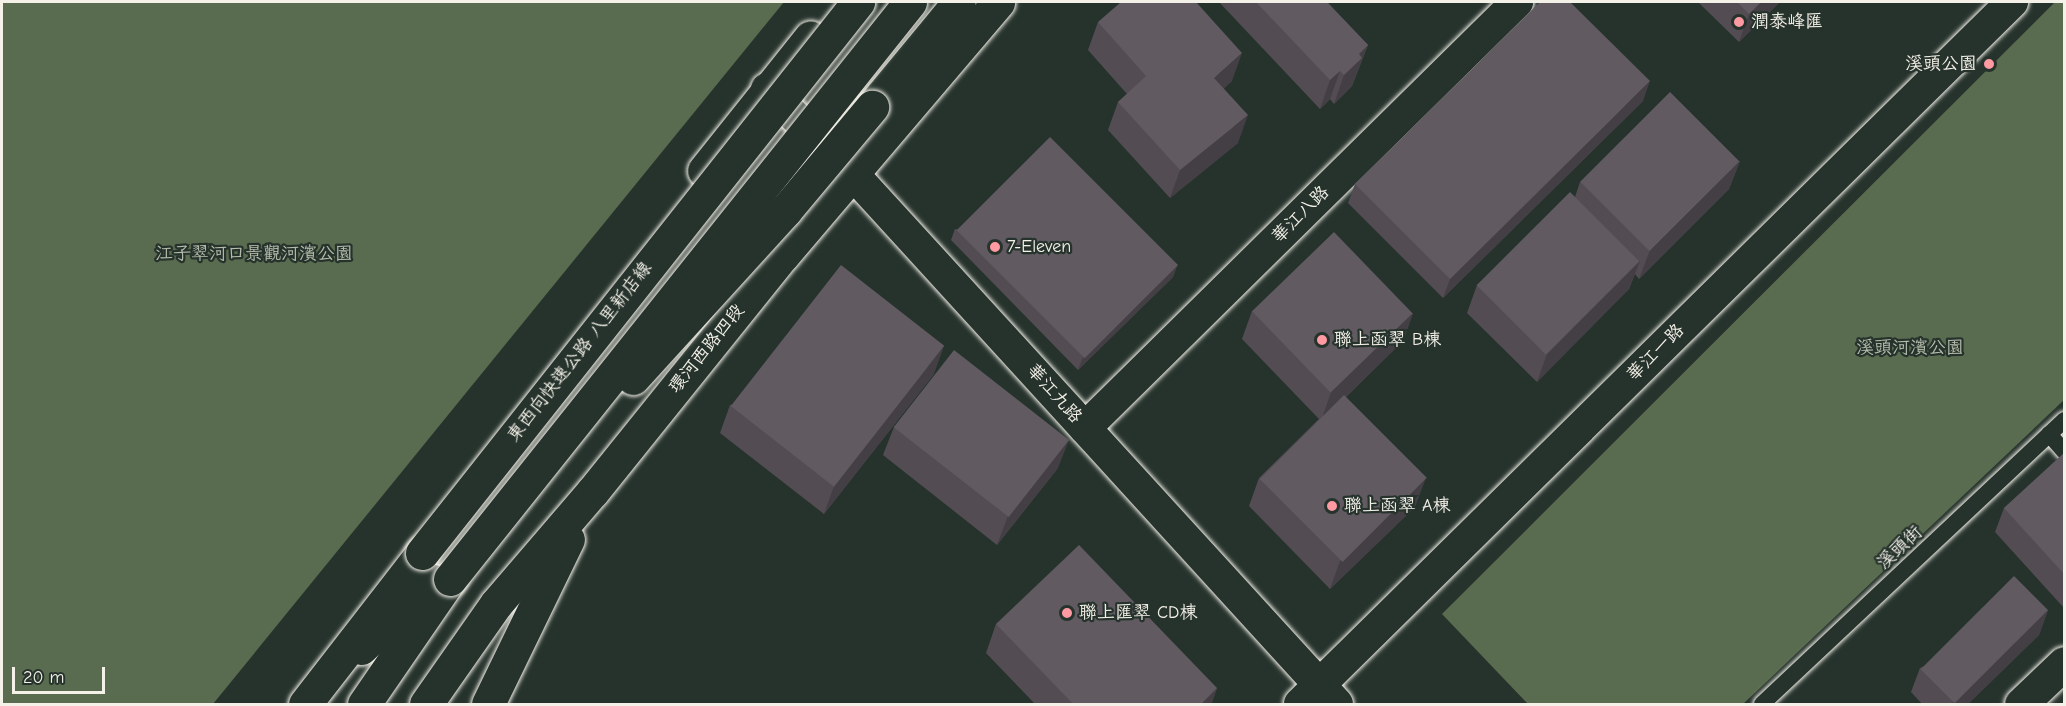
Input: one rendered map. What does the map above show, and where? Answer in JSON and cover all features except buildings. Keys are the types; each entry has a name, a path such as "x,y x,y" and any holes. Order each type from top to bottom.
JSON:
{"main road":[{"name":"東西向快速公路 八里新店線","path":"305,705 858,2"},
{"path":"356,705 441,580 800,122 899,2"},
{"path":"364,705 441,580 910,2"},
{"path":"318,705 351,657 441,580 785,212 959,2"},
{"name":"環河西路四段","path":"426,705 496,604 592,491 852,172 998,2"},
{"path":"488,705 592,491"},
{"path":"2021,705 2064,663"}],"street":[{"path":"292,705 767,89 841,2"},
{"name":"華江八路","path":"1085,428 1517,2"},
{"name":"華江一路","path":"1318,698 2012,2"},
{"name":"華江九路","path":"767,89 852,172 1085,428 1318,698"}],"lane":[{"name":"溪頭街","path":"1762,705 2064,420"},
{"path":"2049,434 2064,451"}],"green space":[{"name":"江子翠河口景觀河濱公園","path":"2,2 784,2 213,704 2,704"},
{"name":"溪頭河濱公園","path":"2055,2 2064,2 2064,400 1743,704 1528,704 1442,614"}],"place":[{"name":"潤泰峰匯","path":"1739,22"},
{"name":"溪頭公園","path":"1989,64"},
{"name":"7-Eleven","path":"995,247"},
{"name":"聯上函翠 B棟","path":"1322,340"},
{"name":"聯上函翠 A棟","path":"1332,506"},
{"name":"聯上匯翠 CD棟","path":"1067,613"}]}
